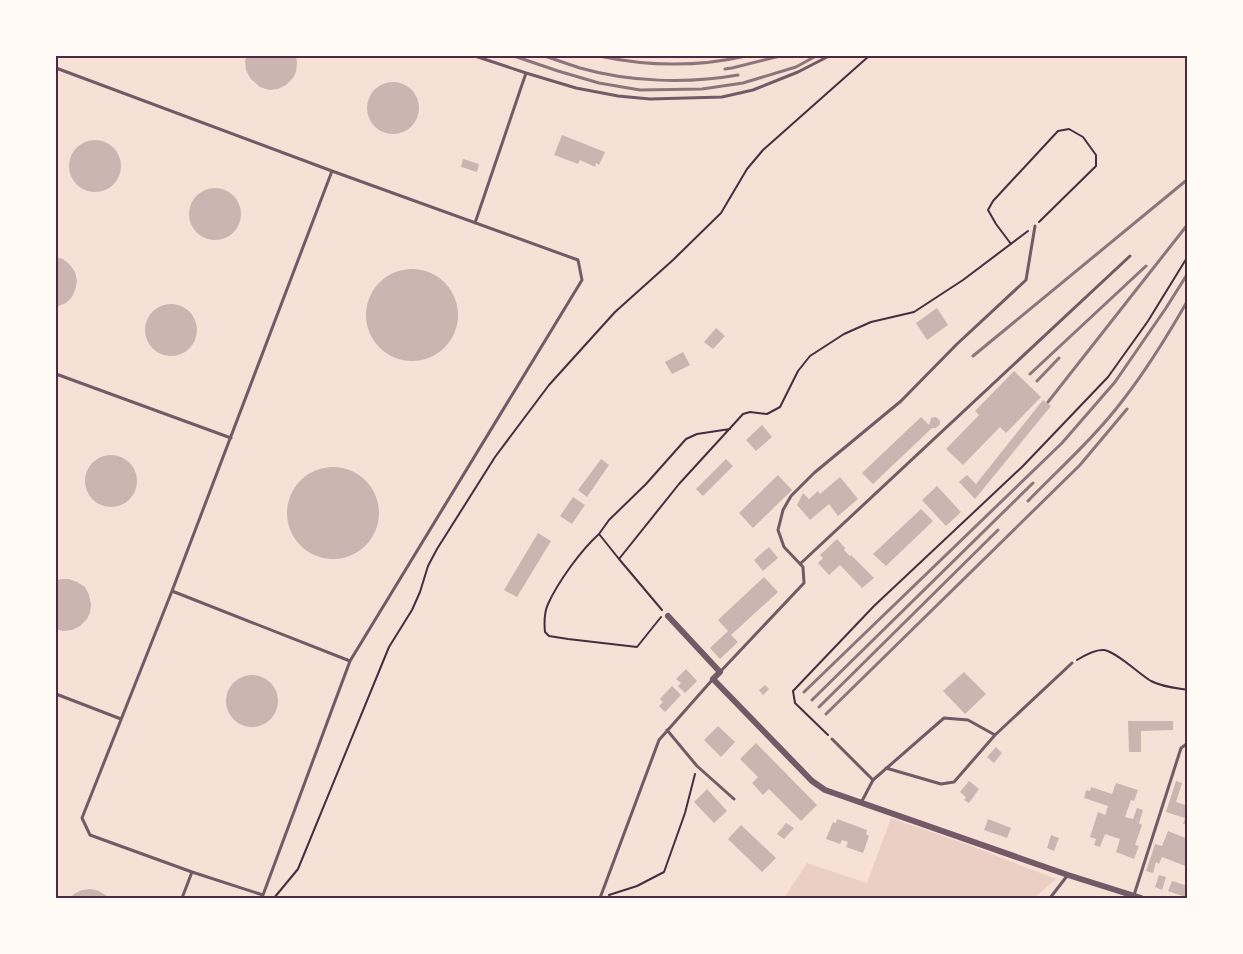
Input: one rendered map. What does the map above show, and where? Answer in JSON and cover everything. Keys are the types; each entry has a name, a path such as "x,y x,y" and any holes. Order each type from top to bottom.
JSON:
{"street":[{"path":"668,616 720,672 713,679 812,781 825,790 1068,875 1141,898"}],"lane":[{"path":"475,56 576,88 650,99 722,96 753,90 798,72 829,56"},
{"path":"56,68 578,260 582,280 350,661 263,895 90,835 82,818 172,591 332,171"},
{"path":"475,223 526,73"},
{"path":"720,672 804,583 803,567 784,547 778,530 783,510 791,496 814,473 901,401 957,344 1026,280 1035,226"},
{"path":"800,564 1130,256"},
{"path":"56,374 231,438"},
{"path":"172,591 350,661"},
{"path":"886,768 941,784 954,782 995,735 1072,663"},
{"path":"600,898 659,740 713,679"},
{"path":"56,694 121,719"},
{"path":"861,803 873,780 944,718 968,720 995,735"},
{"path":"667,730 697,766 734,799"},
{"path":"832,739 873,780"},
{"path":"1133,896 1180,748 1188,742"},
{"path":"182,898 192,872"},
{"path":"1050,898 1068,875"}],"path":[{"path":"274,898 298,869 389,647 412,610 436,549 495,457 549,385 615,312 721,213 747,169 763,150 869,56"},
{"path":"619,559 679,484 743,414 750,412 767,414 780,407 798,372 810,356 844,334 871,322 914,312 963,280 1011,244 1035,226 1096,166 1096,155 1083,137 1070,129 1058,131 993,201 988,210 1011,244"},
{"path":"832,739 795,704 793,691 874,606 1023,466 1108,377 1148,321 1188,256"},
{"path":"599,534 664,612 637,647 549,636 545,632 544,619 548,604 568,571 609,520 646,484 686,439 697,434 730,429"},
{"path":"1072,663 1088,654 1104,650 1151,681 1163,686 1188,690"},
{"path":"600,898 637,886 664,872 685,813 697,766"}],"shaded area":[{"path":"891,818 1056,879 1034,898 784,898 807,863 867,883"}],"building":[{"path":"247,56 296,56 296,72 286,85 269,90 260,87 250,78 246,70"},
{"path":"393,82 403,84 411,90 417,98 419,108 417,118 411,126 403,132 393,134 383,132 375,126 369,118 367,108 369,98 375,90 383,84"},
{"path":"562,135 605,152 599,165 596,163 595,167 580,160 578,164 554,155"},
{"path":"95,140 105,142 113,148 119,156 121,166 119,176 113,184 105,190 95,192 85,190 77,184 71,176 69,166 71,156 77,148 85,142"},
{"path":"463,159 479,164 477,172 461,167"},
{"path":"215,188 225,190 233,196 239,204 241,214 239,224 233,232 225,238 215,240 205,238 197,232 191,224 189,214 191,204 197,196 205,190"},
{"path":"56,257 70,265 77,281 72,297 66,303 56,307"},
{"path":"412,269 430,272 445,282 455,297 458,315 455,333 445,348 430,358 412,361 394,358 379,348 369,333 366,315 369,297 379,282 394,272"},
{"path":"171,304 181,306 189,312 195,320 197,330 195,340 189,348 181,354 171,356 161,354 153,348 147,340 145,330 147,320 153,312 161,306"},
{"path":"937,308 948,325 927,340 916,323"},
{"path":"716,328 725,336 713,349 704,342"},
{"path":"683,352 690,365 672,374 665,362"},
{"path":"1014,371 1041,397 1006,433 1000,427 963,465 946,449 979,415 975,411"},
{"path":"1043,400 1051,406 975,499 959,482 967,475 976,484"},
{"path":"921,417 929,425 931,418 936,417 940,424 932,428 873,484 862,473"},
{"path":"762,425 772,437 756,451 746,440"},
{"path":"111,455 121,457 129,463 135,471 137,481 135,491 129,499 121,505 111,507 101,505 93,499 87,491 85,481 87,471 93,463 101,457"},
{"path":"601,459 609,465 587,497 578,490"},
{"path":"726,459 733,466 703,496 696,489"},
{"path":"333,467 351,470 366,480 376,495 379,513 376,531 366,546 351,556 333,559 315,556 300,546 290,531 287,513 290,495 300,480 315,470"},
{"path":"778,475 792,490 753,528 739,513"},
{"path":"840,477 858,499 838,516 829,504 810,520 797,505 803,493 809,499 818,491 820,494"},
{"path":"937,486 961,512 946,526 922,500"},
{"path":"573,497 585,505 572,524 560,516"},
{"path":"921,509 933,521 886,566 873,554"},
{"path":"538,533 551,541 517,597 504,590"},
{"path":"837,539 845,548 844,550 874,578 862,588 840,565 829,575 818,563 823,558 820,555"},
{"path":"769,547 778,558 763,571 754,560"},
{"path":"764,577 778,592 731,635 738,642 720,659 710,648 728,631 718,620"},
{"path":"60,579 77,582 85,587 89,595 90,613 80,626 72,630 56,629 56,581"},
{"path":"686,669 697,681 685,693 678,686 681,683 676,679"},
{"path":"964,672 986,694 965,714 943,691"},
{"path":"252,675 262,677 270,683 276,691 278,701 276,711 270,719 262,725 252,727 242,725 234,719 228,711 226,701 228,691 234,683 242,677"},
{"path":"765,685 769,689 763,695 759,690"},
{"path":"672,686 681,695 665,712 659,706 663,702 660,699"},
{"path":"1128,721 1173,721 1173,730 1141,731 1141,752 1129,752"},
{"path":"718,726 735,742 721,757 704,740"},
{"path":"756,743 817,805 801,821 769,789 763,795 752,783 758,777 740,759"},
{"path":"996,747 1002,753 994,763 987,757"},
{"path":"969,781 979,789 969,803 964,800 966,797 960,792"},
{"path":"1176,781 1182,783 1176,802 1188,806 1188,825 1183,824 1185,818 1166,812"},
{"path":"1116,783 1138,790 1134,801 1131,800 1125,817 1133,819 1137,808 1143,810 1139,823 1142,825 1135,845 1139,846 1134,859 1116,852 1120,839 1105,834 1100,847 1094,845 1096,839 1090,837 1098,812 1105,815 1108,806 1084,798 1086,790 1090,791 1091,787 1112,794"},
{"path":"707,789 727,811 714,823 694,802"},
{"path":"837,819 867,830 866,834 869,836 863,853 846,847 848,842 842,840 840,844 826,839 833,822 836,823"},
{"path":"988,819 1011,828 1007,838 984,830"},
{"path":"786,823 794,828 784,839 777,834"},
{"path":"741,825 776,858 762,872 728,839"},
{"path":"1168,831 1188,839 1188,867 1162,857 1159,864 1156,862 1153,873 1146,871 1155,844 1162,846"},
{"path":"1051,835 1059,838 1054,851 1047,848"},
{"path":"1159,875 1166,877 1162,890 1155,887"},
{"path":"1172,881 1188,886 1188,898 1168,891"},
{"path":"91,889 110,898 70,898 82,890"}],"railway":[{"path":"514,56 599,83 640,90 702,89 743,83 796,67 816,56"},
{"path":"545,56 599,73 638,79 699,80 738,75"},
{"path":"599,56 635,62 672,64 728,60 746,56"},
{"path":"725,69 780,56"},
{"path":"973,356 1188,179"},
{"path":"1048,402 1188,224"},
{"path":"1030,374 1146,266"},
{"path":"804,692 1062,443 1115,382 1188,273"},
{"path":"1028,501 1112,414 1149,364 1188,300"},
{"path":"1037,381 1059,358"},
{"path":"826,714 1080,465 1127,409"},
{"path":"812,700 1033,483"},
{"path":"819,707 998,530"}]}
